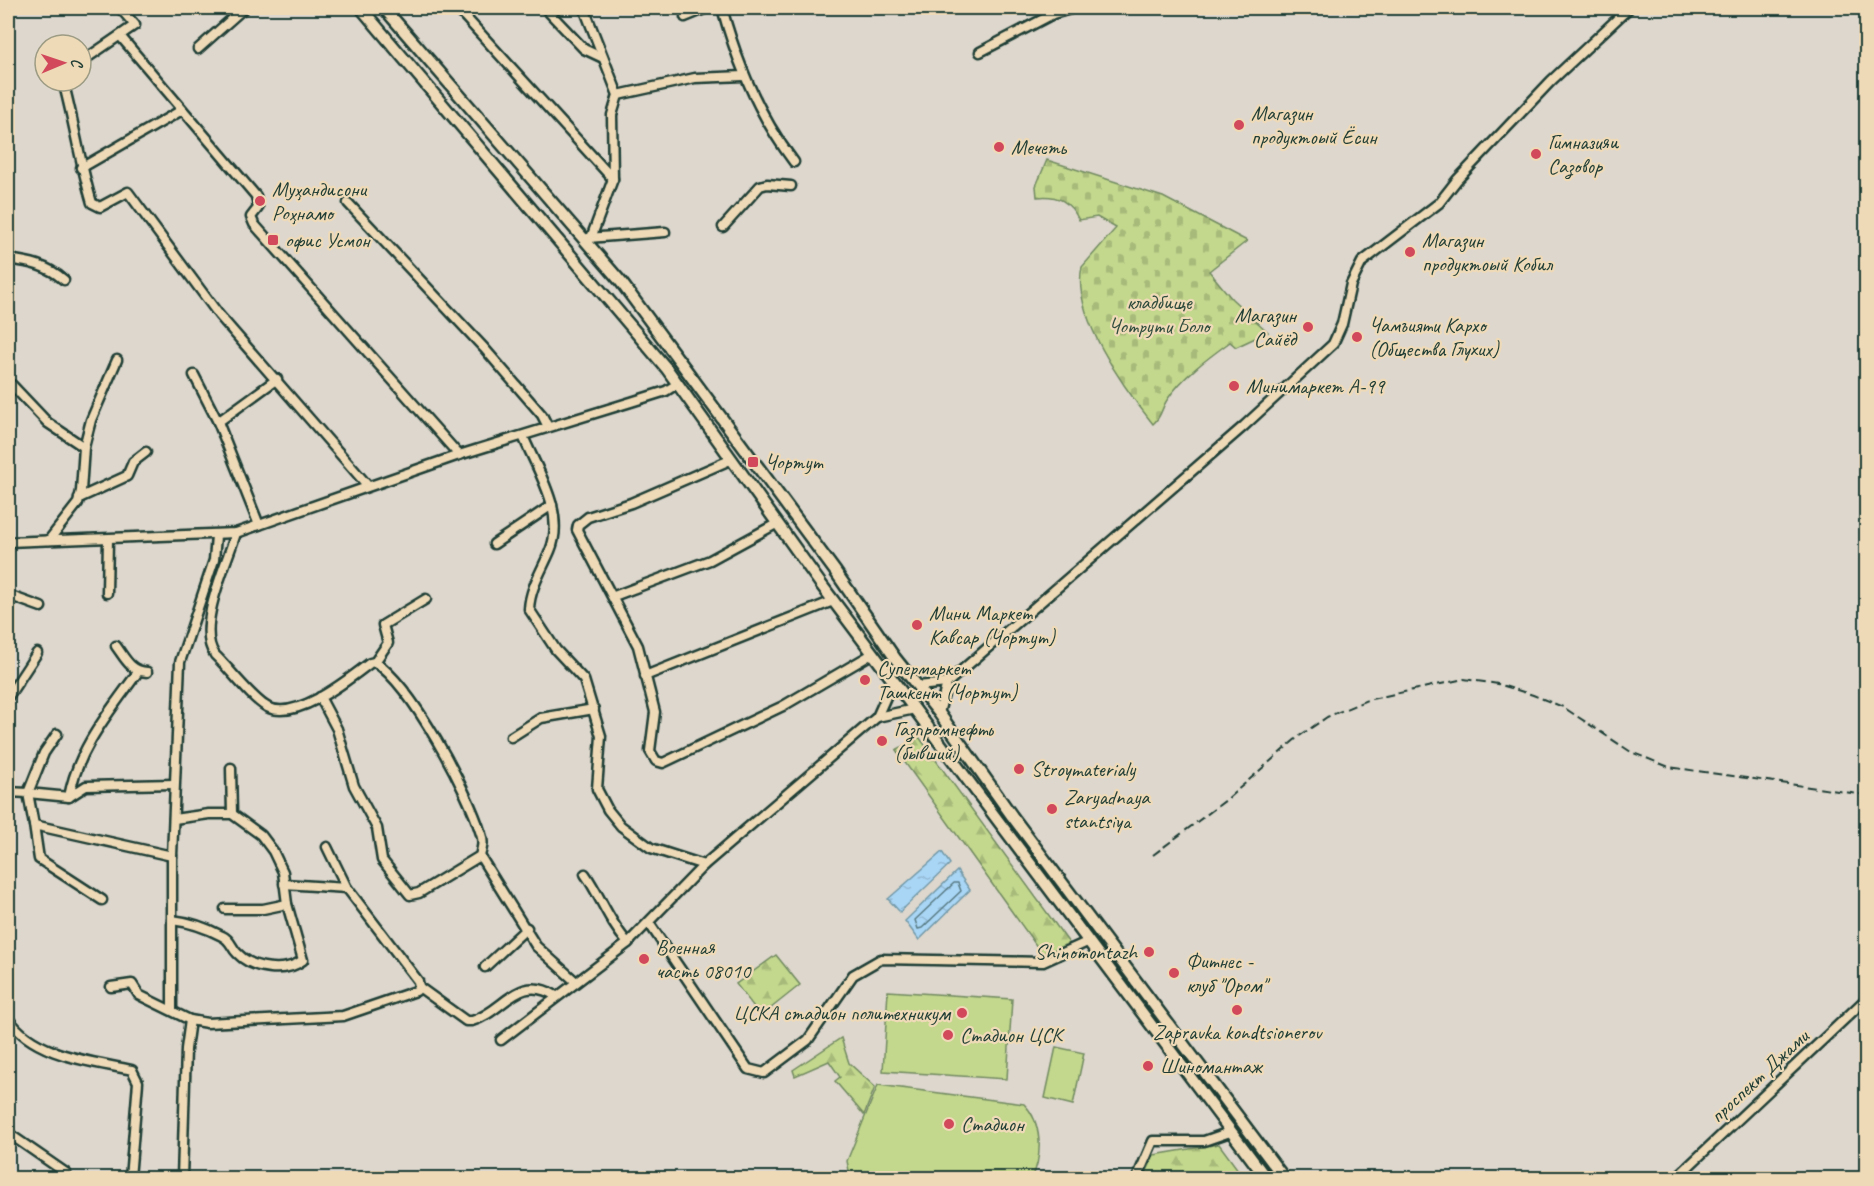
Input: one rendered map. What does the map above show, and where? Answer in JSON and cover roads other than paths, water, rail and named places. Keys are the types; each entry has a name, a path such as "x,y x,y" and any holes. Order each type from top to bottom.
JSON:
{"main road":[{"path":"361,8 627,320 872,654 1002,824 1087,942 1159,1034 1266,1179"},
{"path":"384,8 588,238 780,500 836,571 895,658 939,713 1012,816 1284,1179"},
{"path":"627,320 642,309"},
{"path":"820,583 836,571"},
{"path":"1002,824 1012,816"}],"street":[{"path":"93,54 135,25 120,8"},
{"path":"198,49 244,8"},
{"path":"457,8 613,179"},
{"path":"545,8 584,49 601,57"},
{"path":"584,8 601,57 618,96 612,116 613,179 588,238 665,232"},
{"path":"686,17 706,8"},
{"path":"722,8 744,76 778,141 794,162"},
{"path":"980,52 1053,14 1074,8"},
{"path":"939,713 947,683 1244,426 1333,344 1342,324 1351,284 1362,262 1439,203 1456,180 1551,81 1629,8"},
{"path":"121,37 256,196 258,208 251,217 254,225 459,455"},
{"path":"618,96 695,78 744,76"},
{"path":"67,93 73,115 81,168 92,203 100,207 128,192 219,315 368,486"},
{"path":"81,168 182,110"},
{"path":"723,227 760,186 767,184 791,186"},
{"path":"348,203 484,348 542,415 548,427"},
{"path":"8,259 40,265 53,270 64,280"},
{"path":"79,498 84,447 91,420 117,360"},
{"path":"194,375 218,422 259,525"},
{"path":"218,422 277,379"},
{"path":"8,542 216,536 236,533 459,455 666,391 676,384"},
{"path":"12,385 48,423 84,447"},
{"path":"522,436 556,516 556,533 529,601 529,609 556,650 584,680 601,736 597,789 608,810 621,826 651,848 704,865"},
{"path":"49,540 79,498 127,476 134,462 146,452"},
{"path":"730,460 631,503 588,517 578,525 577,530 614,596 638,646 655,712 650,751 656,761 663,763 783,706 872,654"},
{"path":"494,544 552,505"},
{"path":"614,596 710,560 776,524"},
{"path":"236,533 207,627 208,646 267,707 283,711 302,706 375,662 388,643 383,625 426,599"},
{"path":"172,1010 172,856 180,662 214,560 216,536"},
{"path":"107,593 108,539"},
{"path":"8,595 40,606"},
{"path":"645,676 833,600"},
{"path":"69,797 78,764 93,735 142,672 116,646"},
{"path":"8,696 37,653"},
{"path":"320,697 337,729 354,786 377,828 382,860 410,895 419,893 480,856 483,847 482,835 452,770 397,682 375,662"},
{"path":"501,1040 575,981 628,943 704,865 877,717 893,681"},
{"path":"918,686 947,683"},
{"path":"511,737 541,718 594,709"},
{"path":"877,717 915,709"},
{"path":"57,734 44,753 28,793 39,859 102,900"},
{"path":"231,768 232,814"},
{"path":"8,792 69,797 86,786 174,784"},
{"path":"172,920 187,922 222,936 231,942 236,952 258,966 296,965 303,960 287,904 283,872 273,851 261,835 232,814 209,814 174,819"},
{"path":"34,825 172,856"},
{"path":"327,847 347,888 418,981 419,987 466,1020 472,1021 522,990 540,989 556,996"},
{"path":"480,856 498,888 527,928 536,946 575,981"},
{"path":"585,874 605,904 615,928 628,943"},
{"path":"284,884 347,888"},
{"path":"225,909 263,909 287,904"},
{"path":"649,923 748,1069 764,1073 808,1040 853,975 881,959 1043,962 1087,942"},
{"path":"485,967 527,928"},
{"path":"111,987 132,984 139,995 190,1020 207,1023 343,1016 416,991 419,987"},
{"name":"проспект Джами","path":"1676,1179 1866,999"},
{"path":"8,1018 22,1036 45,1048 132,1070 136,1075 138,1082 130,1179"},
{"path":"182,1179 186,1049 190,1020"},
{"path":"1137,1179 1153,1141 1204,1141 1230,1132"},
{"path":"8,1133 66,1173"}],"water":[{"path":"942,852 950,864 900,912 888,899"},
{"path":"957,871 970,890 919,940 905,921"}],"railway":[{"path":"1153,855 1226,800 1298,737 1327,717 1367,700 1464,679 1498,684 1563,707 1631,752 1669,767 1866,795"}],"place":[{"name":"Магазин продуктоый Ёсин","path":"1239,125"},
{"name":"Мечеть","path":"999,147"},
{"name":"Гимназияи Сазовор","path":"1536,154"},
{"name":"Муҳандисони Роҳнамо","path":"260,201"},
{"name":"офис Усмон","path":"273,240"},
{"name":"Магазин продуктоый Кобил","path":"1410,252"},
{"name":"Магазин Сайёд","path":"1308,327"},
{"name":"Чамъияти Кархо (Общества Глухих)","path":"1357,337"},
{"name":"Минимаркет А-99","path":"1234,386"},
{"name":"Чортут","path":"753,462"},
{"name":"Мини Маркет Кавсар (Чортут)","path":"917,625"},
{"name":"Супермаркет Ташкент (Чортут)","path":"865,680"},
{"name":"Газпромнефть (бывший)","path":"882,741"},
{"name":"Stroymaterialy","path":"1019,769"},
{"name":"Zaryadnaya stantsiya","path":"1052,809"},
{"name":"Shinomontazh","path":"1149,952"},
{"name":"Военная часть 08010","path":"644,959"},
{"name":"Фитнес - клуб \"Ором\"","path":"1174,973"},
{"name":"Zapravka kondtsionerov","path":"1237,1010"},
{"name":"ЦСКА стадион политехникум","path":"962,1013"},
{"name":"Стадион ЦСК","path":"948,1035"},
{"name":"Шиномантаж","path":"1148,1066"},
{"name":"Стадион","path":"949,1124"}],"park label":[{"name":"кладбище Чотрути Боло","path":"1159,314"}]}
